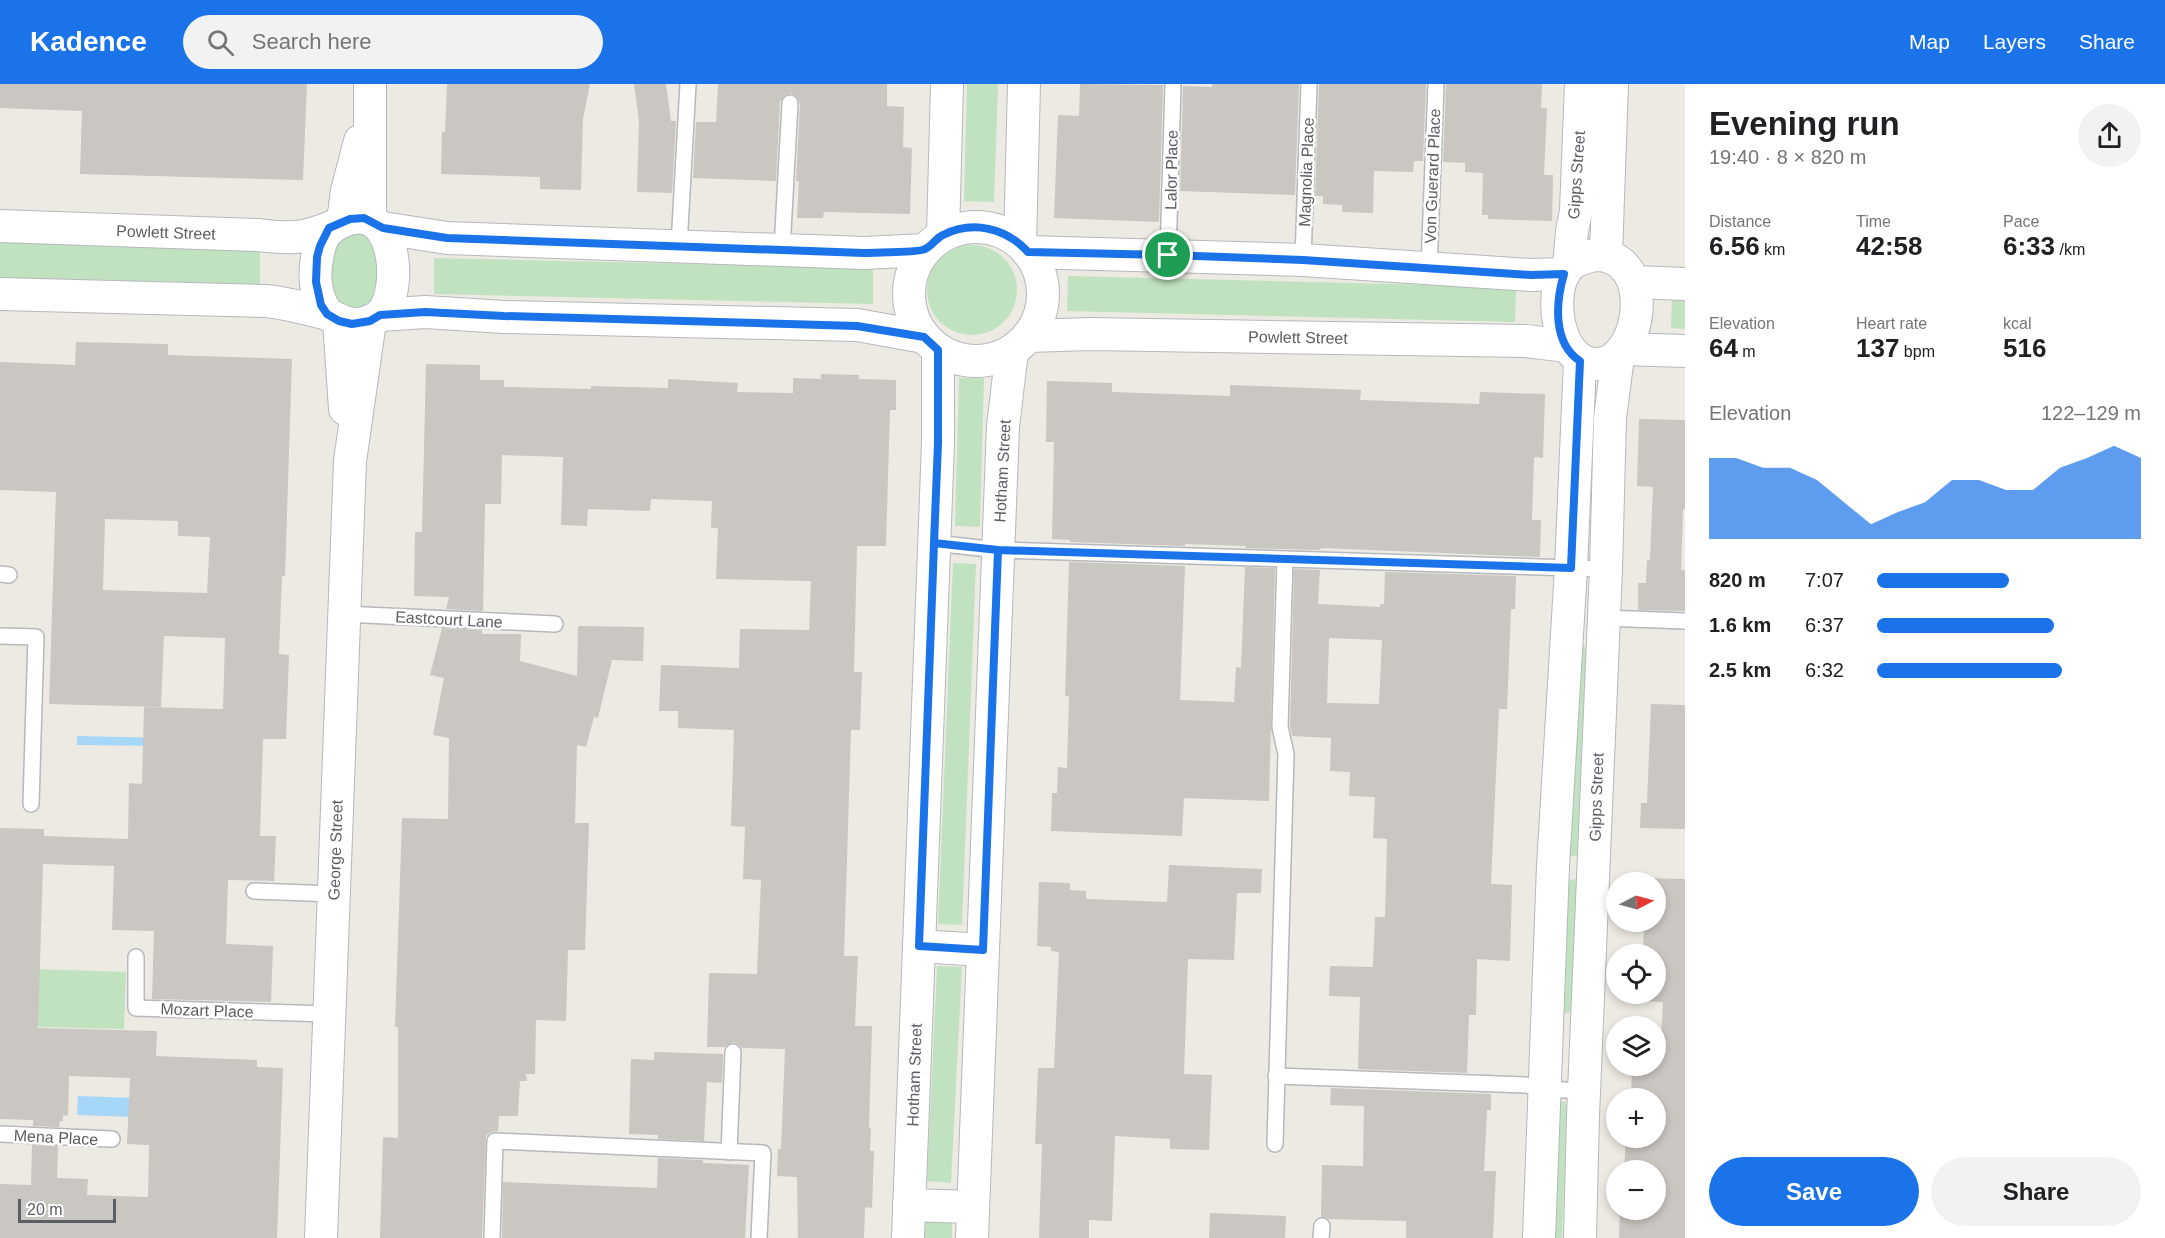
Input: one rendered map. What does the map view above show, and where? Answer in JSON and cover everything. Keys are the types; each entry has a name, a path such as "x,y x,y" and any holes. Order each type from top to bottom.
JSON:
{"street":[{"path":"934,242 947,84"},
{"path":"1024,84 1024,247"},
{"name":"Gipps Street","path":"1566,270 1576,211 1581,84"},
{"name":"Gipps Street","path":"1606,255 1612,84"},
{"path":"369,95 347,191 356,224 391,249 393,272 386,306 375,318"},
{"name":"Powlett Street","path":"0,226 257,235 295,239 356,224 447,238 864,253 934,242"},
{"path":"333,318 321,305 316,282 320,246 356,224"},
{"path":"0,294 266,301 291,304 352,324 375,318 425,312 857,326 931,343 956,358 974,362 994,359 1020,344 1039,316 1043,294 1039,272 1024,247 1002,232 983,227 962,228 934,242 913,270 909,293 912,316 931,343"},
{"path":"1024,247 1303,260 1531,275 1566,270 1582,257 1606,255 1619,260 1634,282 1635,319 1632,333 1621,352 1606,363 1594,364 1573,353"},
{"path":"1539,1238 1553,866 1571,568 1573,353 1559,327 1557,307 1566,270"},
{"path":"1634,282 1685,284"},
{"name":"George Street","path":"333,318 350,461"},
{"name":"George Street","path":"321,1238 350,461 375,318"},
{"name":"Powlett Street","path":"1020,344 1091,334 1526,340 1573,353"},
{"name":"Hotham Street","path":"908,1238 938,443 931,343"},
{"name":"Hotham Street","path":"972,1238 1002,426 1020,344"},
{"path":"1621,352 1685,351"},
{"name":"Gipps Street","path":"1580,1238 1610,418 1621,352"},
{"path":"1553,866 1593,868"},
{"path":"919,946 983,950"},
{"path":"1547,1022 1587,1024"},
{"path":"909,1204 973,1207"}],"lane":[{"path":"679,246 688,84"},
{"name":"Lalor Place","path":"1168,255 1173,84"},
{"name":"Magnolia Place","path":"1303,260 1309,84"},
{"name":"Von Guerard Place","path":"1430,268 1436,84"},
{"path":"782,250 790,103"},
{"path":"934,543 998,550 1606,569"},
{"path":"1275,1144 1286,754 1280,727 1285,559"},
{"name":"Eastcourt Lane","path":"344,614 555,624"},
{"path":"1604,618 1685,621"},
{"path":"0,636 36,637 30,804"},
{"path":"254,891 334,894"},
{"name":"Mozart Place","path":"136,957 136,1008 329,1014"},
{"path":"729,1152 733,1052"},
{"path":"1276,1076 1526,1085 1544,1089 1584,1091"},
{"name":"Mena Place","path":"0,1134 112,1139"},
{"path":"492,1238 495,1141 763,1153 759,1238"}],"green space":[{"path":"967,84 998,84 994,202 964,201"},
{"path":"360,228 381,251 377,298 358,313 342,308 331,290 330,260 335,246 343,235"},
{"path":"0,242 260,249 260,284 0,278"},
{"path":"972,245 989,249 1004,258 1013,273 1017,290 1013,307 1004,322 989,331 972,335 955,331 940,322 931,307 927,290 931,273 940,258 955,249"},
{"path":"434,258 873,268 873,304 434,294"},
{"path":"1068,276 1516,287 1515,322 1067,311"},
{"path":"1672,296 1685,296 1685,329 1671,328"},
{"path":"959,378 984,378 980,527 955,526"},
{"path":"953,563 976,564 962,925 938,924"},
{"path":"1577,641 1582,642 1586,651 1577,856 1567,856"},
{"path":"1576,879 1579,883 1572,1008 1570,1012 1565,1013 1560,1009 1567,883"},
{"path":"937,966 962,967 951,1183 927,1181"},
{"path":"34,969 126,972 124,1029 39,1027 32,1021"},
{"path":"1564,1101 1567,1110 1562,1238 1550,1238 1556,1103"},
{"path":"923,1222 952,1223 952,1238 922,1238"}],"water":[{"path":"77,736 168,738 170,746 77,745"},
{"path":"78,1096 135,1098 134,1117 77,1115"}],"building":[{"path":"0,84 307,84 303,180 80,174 82,111 0,108"},
{"path":"447,84 590,84 583,119 581,190 540,189 540,177 441,174"},
{"path":"634,84 666,84 671,121 676,121 672,193 637,192 639,121"},
{"path":"718,84 887,84 887,106 904,107 903,147 912,148 910,214 824,212 823,218 797,218 799,181 796,181 800,104 798,98 791,93 785,95 780,102 776,181 693,178 696,122 716,122"},
{"path":"1080,84 1163,85 1159,222 1054,218 1058,115 1079,116"},
{"path":"1212,84 1299,84 1295,195 1180,191 1183,86 1212,87"},
{"path":"1319,84 1426,84 1423,161 1414,161 1413,172 1374,171 1373,213 1342,212 1342,205 1323,204 1323,196 1315,196"},
{"path":"1446,84 1542,84 1541,108 1547,108 1544,175 1553,175 1552,221 1488,219 1488,215 1482,215 1483,173 1465,172 1465,163 1443,162"},
{"path":"76,342 168,344 168,355 292,359 285,576 282,576 279,654 289,655 286,739 263,739 260,836 276,836 274,881 228,880 226,944 273,946 271,1002 152,999 154,931 112,930 114,866 43,864 38,1028 157,1031 156,1056 257,1060 257,1067 283,1068 277,1238 0,1238 0,1184 31,1185 32,1145 58,1146 57,1178 88,1179 87,1195 148,1197 149,1145 127,1144 130,1078 69,1076 68,1116 63,1115 63,1121 60,1121 59,1127 33,1126 33,1120 0,1119 0,828 44,829 44,836 128,839 129,783 142,784 144,707 223,709 225,638 164,636 161,707 49,704 56,492 0,490 0,362 75,365","holes":["105,519 178,521 178,536 210,537 207,593 103,590"]},
{"path":"426,364 480,365 480,380 504,380 504,387 668,388 668,379 738,383 737,392 793,393 793,378 821,379 821,374 859,375 859,379 896,380 896,410 890,410 886,546 857,546 854,672 862,672 860,730 851,730 844,956 858,956 855,1026 872,1026 869,1128 871,1128 870,1151 874,1151 872,1208 865,1207 864,1238 798,1238 797,1177 777,1176 778,1149 781,1149 785,1049 742,1048 733,1042 724,1047 707,1047 709,973 757,974 761,880 743,879 745,827 731,826 734,730 678,728 678,711 659,711 661,665 739,668 740,629 809,630 811,581 716,579 718,528 711,528 712,501 651,499 650,511 588,509 587,526 561,525 563,457 502,455 501,504 485,504 483,611 446,609 449,597 414,596 415,532 422,532"},
{"path":"1047,381 1112,383 1112,392 1230,396 1230,385 1361,390 1360,400 1479,404 1480,392 1545,394 1543,458 1534,457 1532,520 1541,520 1540,557 1321,548 1320,550 1070,542 1070,540 1052,539 1054,442 1046,442"},
{"path":"1639,419 1685,420 1685,509 1683,509 1681,570 1685,570 1685,611 1638,610 1638,583 1646,583 1647,560 1650,560 1653,487 1637,486"},
{"path":"1069,562 1185,566 1180,700 1234,702 1236,667 1241,668 1245,567 1275,568 1269,801 1184,798 1182,836 1051,831 1052,793 1057,793 1058,767 1067,768 1069,696 1065,696"},
{"path":"1294,569 1320,570 1318,604 1380,607 1380,604 1384,604 1385,572 1516,576 1515,609 1511,609 1507,709 1499,709 1491,884 1512,885 1510,961 1477,959 1476,1015 1469,1015 1467,1073 1358,1069 1360,997 1329,996 1330,966 1373,967 1375,917 1385,917 1387,839 1373,838 1375,797 1349,796 1350,772 1330,771 1331,738 1292,736 1290,726","holes":["1329,638 1382,640 1379,704 1327,703"]},
{"path":"578,626 644,627 643,661 612,660 598,718 594,717 586,747 577,745 575,823 589,823 585,950 568,950 566,1021 536,1020 535,1074 526,1074 527,1081 520,1081 518,1116 499,1116 498,1131 486,1136 482,1238 380,1238 383,1137 398,1138 398,1027 395,1027 402,818 448,819 449,738 433,735 444,678 430,675 442,628 482,630 482,634 521,634 520,661 577,676"},
{"path":"1651,704 1685,705 1685,829 1640,828 1641,803 1647,803"},
{"path":"1169,865 1262,869 1261,893 1237,893 1234,960 1188,959 1184,1074 1212,1075 1209,1150 1170,1149 1170,1139 1115,1136 1112,1221 1089,1220 1089,1238 1039,1238 1042,1144 1035,1144 1038,1068 1054,1068 1059,952 1051,951 1051,947 1037,946 1039,882 1070,883 1070,890 1086,891 1086,899 1167,902"},
{"path":"1666,879 1685,879 1685,1238 1619,1238 1620,1220 1666,1220 1666,1160 1625,1160 1625,1148 1666,1148 1666,1088 1631,1088 1632,1076 1666,1076 1666,1016 1662,1016 1663,1004 1666,1004 1666,944 1643,944 1644,932 1666,932"},
{"path":"654,1052 723,1054 722,1083 707,1082 704,1141 658,1139 658,1135 629,1134 631,1059 654,1060"},
{"path":"1331,1088 1491,1094 1491,1110 1487,1110 1484,1171 1496,1171 1493,1238 1406,1238 1406,1221 1321,1217 1322,1165 1363,1166 1364,1106 1330,1105"},
{"path":"658,1158 749,1165 745,1238 502,1238 503,1182 657,1188"},
{"path":"1210,1213 1286,1216 1285,1238 1209,1238"}],"route":[{"path":"1168,255 1028,252 1020,243 1002,232 983,227 962,228 943,235 924,250 864,253 447,238 383,228 370,220 357,218 343,221 329,228 317,257 316,282 321,305 327,314 339,321 352,324 361,324 380,315 425,312 857,326 924,337 938,350 938,443 934,543 998,550 983,950 919,946 934,543 998,550 1571,568 1580,361 1574,357 1567,346 1559,327 1557,307 1564,274 1531,275 1303,260 1168,255"}]}
